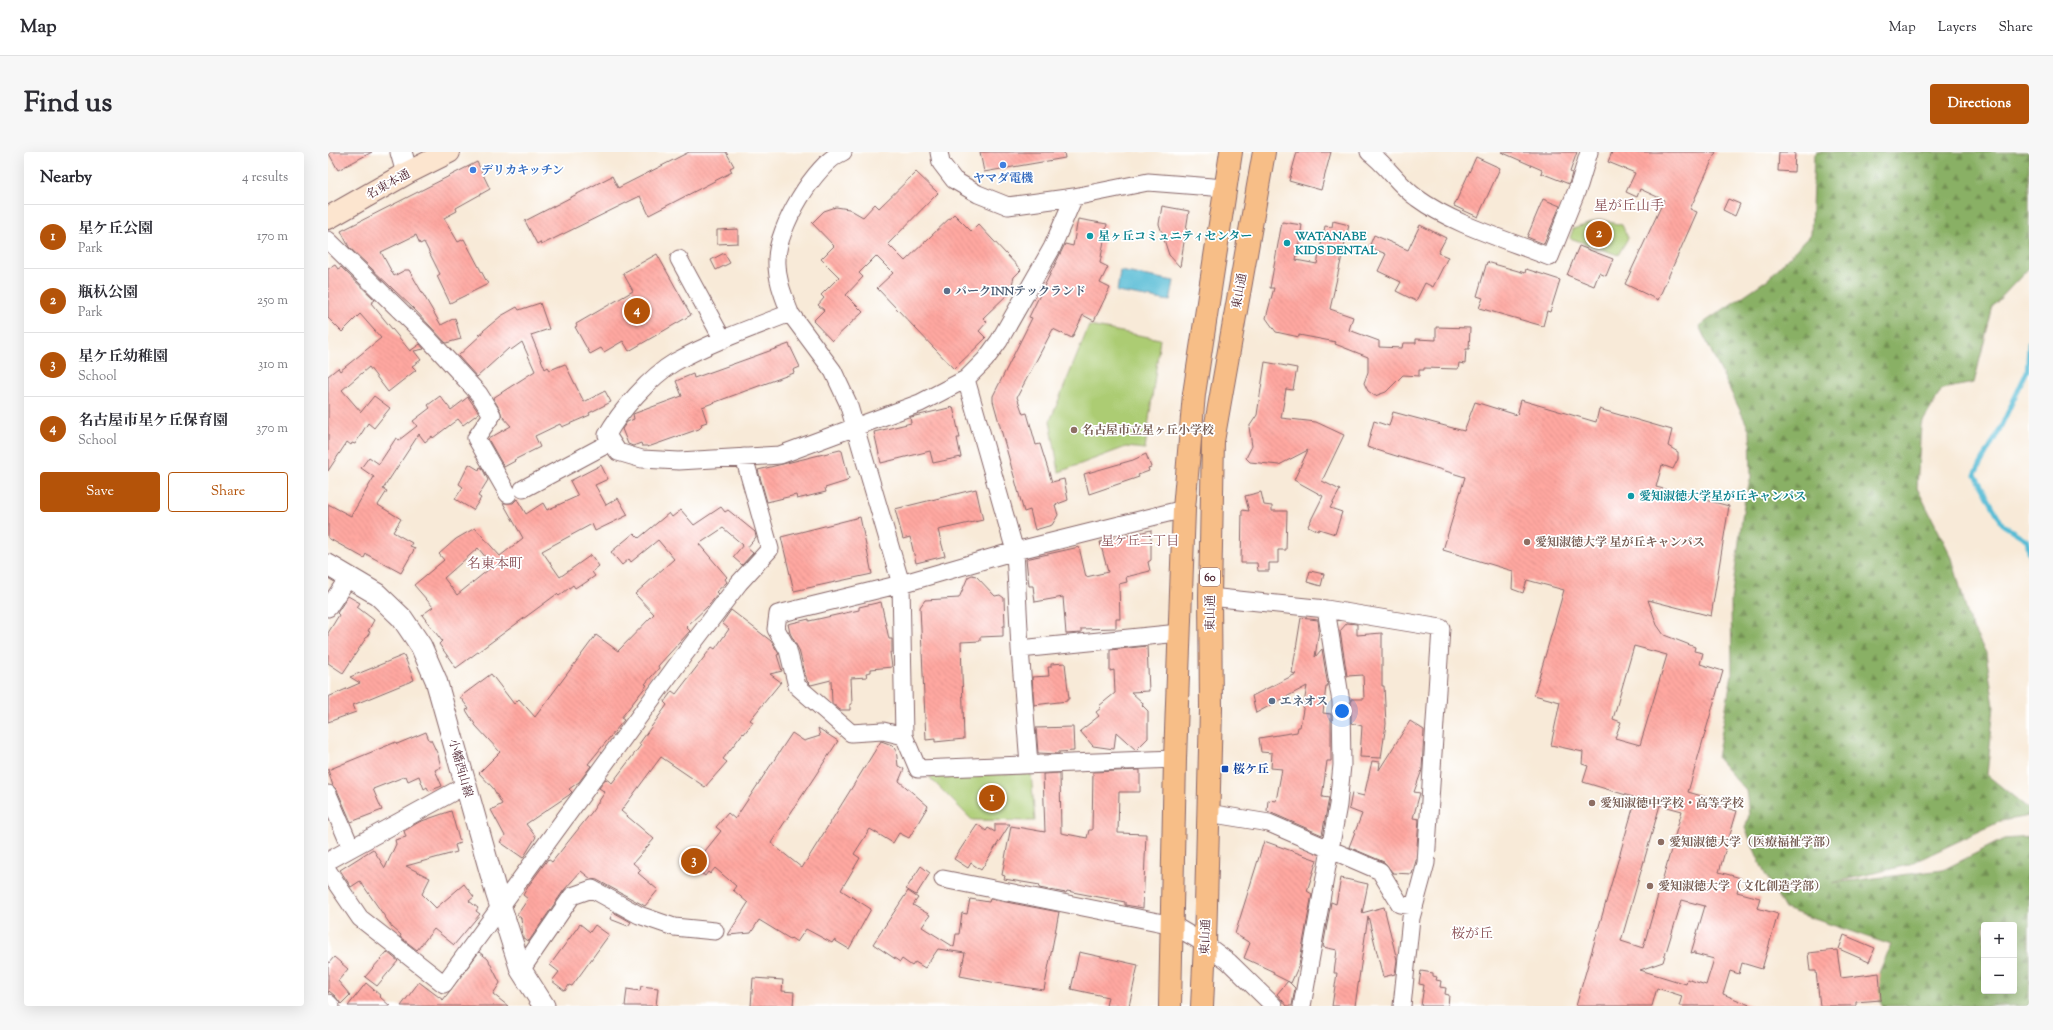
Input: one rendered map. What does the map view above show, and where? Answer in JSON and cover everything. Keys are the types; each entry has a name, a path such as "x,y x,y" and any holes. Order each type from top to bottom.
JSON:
{"main road":[{"name":"名東本通","path":"328,203 408,159 449,152"},
{"path":"1170,1006 1173,925 1175,759 1184,510 1194,394 1231,152"},
{"name":"東山通","path":"1202,1006 1211,709 1210,597 1213,441 1264,152"},
{"name":"名東本通","path":"328,218 408,159"}],"street":[{"path":"843,152 834,156 813,180 790,212 776,258 780,285 790,313 833,371 848,402 854,427 901,584 904,736 918,769 1175,759"},
{"path":"1369,152 1417,199 1448,217 1550,258 1579,185 1589,152"},
{"path":"936,156 954,180 978,194 1008,206 1074,197 1148,182 1225,188"},
{"path":"790,313 722,340 674,363 650,383 616,419 607,435 618,452 642,459 679,461 780,455 920,403 966,379 985,360 999,341 1052,248 1074,197"},
{"path":"328,240 424,334 479,394 492,415 476,438 516,492 611,442"},
{"path":"679,259 722,340"},
{"path":"966,379 1015,551 1020,649 1029,764"},
{"path":"328,871 360,918 444,984 500,905 684,655 739,583 770,549 744,457"},
{"path":"904,736 883,731 852,733 797,686 788,650 776,629 778,614 901,584 1015,551 1184,510"},
{"name":"小幡西山線","path":"328,565 377,594 402,618 421,646 436,680 500,905 521,970 544,1006"},
{"path":"328,608 348,578"},
{"path":"1210,597 1326,609 1441,628 1426,863 1411,918 1402,1006"},
{"path":"1302,1006 1338,805 1342,765 1341,702 1326,609"},
{"path":"1020,649 1179,633"},
{"path":"328,861 466,785"},
{"path":"329,798 351,848"},
{"path":"1208,813 1269,823 1380,871 1400,904 1414,906"},
{"path":"943,879 1173,925 1205,944 1229,962 1274,1006"},
{"path":"521,970 572,896 592,889 639,916 674,927 715,931"},
{"path":"328,1003 331,1006"}],"green space":[{"path":"1817,152 2029,152 2029,268 1993,306 1974,383 1942,389 1921,425 1917,488 1952,558 1970,623 1986,653 1994,706 1987,775 2029,809 2029,816 2001,821 1908,865 1832,883 1943,870 2004,839 2029,837 2029,1006 1883,1006 1872,989 1891,945 1785,909 1764,872 1745,828 1749,815 1746,791 1717,758 1732,674 1731,601 1744,504 1751,477 1750,431 1699,326 1768,279 1811,234 1814,156"},
{"path":"1600,220 1622,225 1628,238 1618,255 1570,238 1573,229"},
{"path":"1089,326 1160,339 1145,449 1126,447 1059,472 1050,421"},
{"path":"1031,773 1035,821 972,820 929,777"}],"water":[{"path":"1120,271 1174,281 1170,301 1117,292"}],"building":[{"path":"328,152 372,152 338,170"},
{"path":"689,152 726,152 734,166 730,168 732,172 649,215 640,196 541,245 540,242 537,244 525,221 612,176 618,188"},
{"name":"ヤマダ電機","path":"980,152 1064,152 1065,158 984,172"},
{"path":"1297,152 1331,152 1321,190 1289,181"},
{"path":"1501,152 1577,152 1570,172 1572,173 1569,184 1541,173 1542,170"},
{"path":"1612,152 1716,152 1690,209 1697,212 1658,300 1625,284 1664,200 1640,189 1637,197 1626,192 1635,173 1608,162"},
{"path":"1779,152 1795,152 1794,172 1778,171"},
{"path":"1476,157 1500,168 1478,217 1454,206"},
{"path":"477,162 490,189 456,208 457,211 444,218 458,242 464,239 488,284 450,303 437,276 440,274 424,242 420,244 416,235 381,252 394,276 405,270 409,270 441,325 455,318 461,339 446,343 414,309 349,247 341,231"},
{"name":"パークINNテックランド","path":"916,172 938,193 888,244 905,261 954,214 971,231 978,224 1021,270 1014,277 1010,292 983,318 987,322 979,331 986,338 954,369 877,288 893,273 876,256 859,273 863,277 846,295 863,312 832,341 813,321 824,310 818,305 824,298 821,295 839,277 821,259 834,246 812,223 824,211 836,207 849,209 863,217 875,204 879,208"},
{"path":"1543,199 1560,206 1544,244 1527,237"},
{"path":"1728,199 1740,204 1735,216 1723,210"},
{"path":"1162,206 1189,211 1180,267 1169,255 1159,224"},
{"path":"1078,219 1107,224 1100,263 1108,267 1100,283 1110,288 1094,321 1083,315 1072,338 1053,329 1017,397 1023,414 1027,413 1036,445 1040,444 1052,482 1064,479 1068,500 1055,505 1058,515 1052,525 1035,530 1030,510 1024,512 993,401 993,396 1032,318 1029,317 1065,244 1073,246"},
{"path":"1333,221 1349,225 1330,309 1353,317 1349,330 1379,341 1379,347 1402,348 1403,343 1416,343 1416,339 1436,340 1436,327 1470,328 1469,349 1466,349 1465,364 1459,363 1458,369 1424,368 1424,370 1419,370 1419,376 1403,375 1386,392 1375,396 1368,391 1364,383 1368,372 1368,357 1335,344 1336,342 1276,332 1266,318 1274,288 1270,288 1282,222 1302,225 1296,260 1317,264 1325,226 1332,227"},
{"path":"1420,225 1446,238 1438,253 1448,257 1433,287 1425,283 1416,301 1396,291 1401,282 1378,271 1386,254 1369,247 1374,235 1408,250"},
{"path":"738,229 738,243 717,244 717,230"},
{"path":"1579,246 1613,259 1606,276 1599,273 1594,286 1567,275"},
{"path":"724,253 730,263 716,270 711,260"},
{"path":"657,254 691,315 629,351 623,341 604,352 601,348 590,354 575,327 577,326 576,324 633,291 623,273"},
{"path":"1487,262 1525,273 1526,269 1560,280 1550,312 1547,311 1543,326 1479,308 1483,298 1477,296"},
{"path":"335,265 338,269 341,267 375,300 371,303 410,351 420,344 424,349 414,351 421,360 412,366 416,370 388,392 369,367 342,390 361,412 374,396 390,408 374,428 368,423 355,444 352,443 351,445 347,442 328,471 328,376 338,368 340,371 381,338 360,314 342,332 328,318 328,269"},
{"path":"540,303 549,329 531,335 545,369 548,367 550,370 565,364 584,402 605,391 611,402 589,413 590,415 562,427 560,424 535,436 540,447 514,460 515,461 504,467 488,439 511,426 502,416 493,398 535,371 522,342 511,350 509,348 477,377 458,356 483,333 478,335 501,316 517,307 519,310"},
{"path":"789,344 800,367 793,370 794,373 702,407 707,422 701,424 702,426 699,429 648,447 642,446 641,443 633,446 628,444 622,429 627,422 634,419 633,414 682,396 676,381 693,374 694,378"},
{"path":"1265,362 1297,368 1293,390 1286,389 1281,418 1316,422 1344,435 1322,481 1340,490 1330,508 1342,512 1335,534 1319,529 1318,531 1308,526 1323,496 1294,480 1308,450 1279,465 1250,462 1246,458 1252,446 1249,427 1257,415"},
{"path":"440,396 451,410 468,397 479,413 463,425 458,419 433,438 432,436 425,442 419,434 383,489 387,491 378,505 401,519 393,532 412,543 410,546 415,548 401,573 366,554 364,558 328,538 328,504 351,516 374,477 361,468 369,457 379,464 396,438 399,440 417,426 413,421 430,408 428,405"},
{"path":"1521,400 1596,422 1599,409 1672,430 1668,446 1678,452 1678,459 1673,469 1662,465 1656,487 1729,506 1711,616 1648,600 1657,625 1664,635 1695,647 1694,651 1703,653 1700,664 1723,671 1688,792 1719,801 1718,806 1737,811 1719,872 1741,878 1737,892 1760,898 1757,908 1778,914 1762,969 1742,963 1739,974 1730,971 1723,994 1752,1006 1679,1006 1682,996 1657,988 1652,1006 1576,1006 1636,798 1583,782 1588,766 1582,764 1583,752 1551,745 1560,702 1534,695 1564,590 1527,580 1523,593 1512,589 1513,571 1443,550 1465,477 1367,447 1374,421 1389,426 1393,412 1464,431 1475,402 1517,415","holes":["1634,646 1667,655 1640,745 1615,738 1621,722 1613,719","1660,805 1682,811 1643,948 1621,941","1682,900 1705,906 1691,953 1695,952 1695,954 1714,959 1706,985 1687,979 1686,984 1640,970 1663,962"]},
{"path":"953,407 960,438 957,438 961,457 933,463 930,451 881,463 874,432 911,423 910,417"},
{"path":"840,450 842,451 849,479 847,481 825,488 826,492 797,499 796,495 767,502 758,470"},
{"path":"1146,454 1151,467 1148,468 1149,471 1138,475 1139,477 1089,494 1084,474 1133,460"},
{"path":"469,464 479,470 480,467 482,468 488,480 478,496 481,498 473,510 455,499 463,487 459,484"},
{"path":"601,465 608,479 595,485 606,505 618,498 628,515 595,531 592,524 542,551 560,577 591,555 599,566 592,572 595,576 575,588 573,585 559,596 557,594 456,668 439,644 442,641 422,615 433,607 414,585 444,560 439,554 456,539 475,528 500,556 523,538 503,503 513,503 517,499 526,514 543,503 547,510 578,496 570,481","holes":["478,548 493,566 457,595 444,578"]},
{"path":"976,489 983,520 938,530 945,556 916,563 910,537 903,539 895,509"},
{"path":"1261,492 1264,505 1272,506 1272,511 1287,511 1286,550 1278,550 1278,563 1269,563 1269,571 1258,571 1257,563 1241,563 1242,510 1249,511 1245,496"},
{"path":"721,507 725,512 728,510 755,532 756,537 747,548 753,553 742,565 733,557 743,545 723,528 699,544 727,577 725,579 727,582 716,592 718,594 709,605 686,627 690,631 658,666 659,668 645,684 647,685 621,718 624,720 588,764 591,766 579,782 569,789 572,792 526,824 536,837 523,858 500,842 505,836 491,810 502,804 493,788 479,773 500,752 476,726 466,710 469,709 460,697 491,674 514,704 519,699 535,717 596,635 618,651 654,614 635,594 674,559 658,540 631,562 629,559 622,565 611,552 634,533 639,538 669,513 672,517 681,510 694,525"},
{"path":"860,517 872,574 794,591 781,537"},
{"path":"1151,530 1151,560 1148,562 1150,571 1126,577 1127,582 1119,584 1120,619 1116,619 1116,628 1081,629 1081,633 1066,634 1063,597 1035,602 1033,586 1029,586 1026,559 1079,547 1086,577 1108,572 1100,542"},
{"path":"1310,571 1324,574 1321,586 1307,582"},
{"path":"972,575 976,576 995,596 1000,595 1004,598 1005,626 1003,626 1003,636 980,637 980,641 961,642 964,739 935,742 935,739 926,740 920,607 925,600 959,598 968,577"},
{"path":"348,596 360,603 357,607 374,620 368,631 370,632 343,673 328,663 328,633 339,615 337,613"},
{"path":"881,602 889,639 892,639 892,652 890,652 892,667 871,669 871,672 866,673 867,677 851,678 852,704 850,704 850,710 840,710 832,703 831,680 811,685 807,681 799,650 790,633 788,624 859,610 859,607"},
{"path":"731,610 771,641 779,654 777,655 782,671 770,674 781,682 750,720 753,722 723,759 727,762 705,787 661,757 621,811 654,839 633,863 641,870 638,873 658,890 645,906 597,880 591,879 581,871 564,890 529,941 523,938 521,918 517,915 528,899 523,895 529,885 548,859 552,862 591,813 605,792 599,788 606,779 612,783 641,745 639,744 667,705 664,702 672,691 676,694 712,647 715,649 729,629 722,623"},
{"path":"1301,618 1318,620 1319,630 1315,657 1322,649 1328,686 1326,686 1323,713 1331,714 1331,761 1327,761 1322,797 1329,798 1322,835 1267,811 1268,800 1276,801 1282,769 1271,768 1272,753 1261,752 1259,738 1297,732 1298,727 1300,727 1307,686 1256,713 1252,696 1296,674 1292,673"},
{"path":"1347,623 1357,624 1357,635 1382,633 1382,686 1384,686 1386,724 1381,758 1360,757 1362,726 1351,723 1351,699 1364,699 1363,675 1347,676 1340,631"},
{"path":"1147,646 1149,691 1131,692 1143,703 1142,705 1148,711 1148,738 1136,750 1116,732 1114,749 1093,746 1080,731 1099,716 1096,712 1101,708 1099,706 1115,693 1114,670 1110,671 1110,650"},
{"path":"404,655 414,680 353,705 356,712 328,722 328,697 360,683 350,677"},
{"path":"1065,663 1069,699 1067,699 1067,701 1034,705 1032,677 1049,676 1048,667 1051,667 1051,664"},
{"path":"1410,721 1424,730 1422,770 1414,792 1420,793 1413,818 1419,819 1416,861 1412,874 1393,873 1384,862 1349,847 1362,814 1349,809 1352,793 1364,796 1372,761 1380,762 1379,770"},
{"path":"1073,727 1074,751 1059,752 1059,754 1038,753 1036,728"},
{"path":"818,728 838,741 771,843 802,868 881,741 892,745 896,749 898,766 904,769 899,781 928,806 909,838 899,833 893,843 870,829 854,854 860,858 841,890 871,909 849,949 834,940 832,943 806,929 797,942 759,920 751,933 728,935 748,903 733,890 736,886 715,868 710,874 708,872 705,876 700,872 697,875 686,866 696,853 701,856 721,831 716,827 728,813 735,819 792,733 804,741 820,736"},
{"path":"426,732 438,755 441,767 435,770 442,786 429,791 427,787 424,789 419,776 408,781 406,776 373,789 382,810 351,822 337,790 333,786 328,770 396,742 397,744"},
{"path":"1140,770 1140,792 1119,792 1118,833 1146,834 1143,908 1125,905 1125,902 1067,891 1066,893 1039,888 1040,885 1004,879 1005,876 1002,875 1011,826 1045,832 1043,774 1060,773 1061,833 1087,838 1089,830 1092,830 1093,772"},
{"path":"451,811 460,843 455,845 457,852 406,866 430,878 422,894 436,908 464,884 474,897 469,901 478,908 476,911 480,914 454,945 434,929 417,950 400,937 401,935 392,927 360,881 351,887 340,870 373,849 385,868 396,844 395,840 406,837 404,831 419,822"},
{"path":"977,824 986,831 988,828 995,832 995,824 1010,824 981,870 971,863 968,868 954,859"},
{"path":"1264,841 1317,860 1307,891 1312,894 1299,965 1291,983 1273,974 1274,972 1244,958 1250,943 1235,934"},
{"path":"921,866 930,873 916,895 906,889"},
{"path":"1341,878 1368,884 1362,913 1384,907 1397,960 1395,974 1383,977 1368,916 1355,1006 1332,1006 1337,973 1334,973 1337,950 1323,947 1331,902 1336,904"},
{"path":"908,891 918,898 913,905 930,915 922,927 954,947 956,934 959,934 962,913 967,914 970,899 989,902 990,899 1059,912 1044,990 960,976 965,953 938,949 925,968 915,962 912,966 902,959 900,962 873,944"},
{"path":"613,912 631,922 628,926 610,919"},
{"path":"580,924 590,932 595,925 609,935 572,986 569,985 565,991 552,981 559,972 550,965"},
{"path":"1844,935 1875,948 1869,962 1839,949"},
{"path":"1837,950 1841,978 1879,973 1881,1000 1856,1002 1856,1006 1820,1006 1816,971 1810,971 1808,953"},
{"path":"387,952 398,961 377,986 365,977"},
{"path":"479,952 488,959 500,983 493,994 508,1006 401,1006 419,982 443,1000"},
{"path":"1079,952 1138,965 1129,1006 1106,1006 1108,997 1071,989"},
{"path":"334,957 348,969 338,981 350,995 341,1004 329,991 328,993 328,964"},
{"path":"1421,971 1433,973 1433,976 1437,977 1436,980 1441,981 1440,987 1446,988 1445,994 1449,995 1448,1006 1421,1006 1424,985 1419,984"},
{"path":"753,978 783,980 782,991 794,992 793,1006 751,1006"},
{"path":"1288,981 1295,988 1292,1006 1287,1006 1277,994"},
{"path":"366,983 381,996 380,997 390,1006 348,1006"},
{"path":"641,986 658,988 656,1006 625,1006 627,989 640,991"}],"waterway":[{"path":"2029,343 2027,371 1998,433 1975,474 2003,525 2027,540 2029,553"}],"place":[{"name":"ヤマダ電機","path":"1003,165"},
{"name":"デリカキッチン","path":"473,170"},
{"name":"瓶杁公園","path":"1599,234"},
{"name":"星ヶ丘コミュニティセンター","path":"1090,236"},
{"name":"WATANABE KIDS DENTAL","path":"1287,243"},
{"name":"パークINNテックランド","path":"947,291"},
{"name":"名古屋市星ケ丘保育園","path":"637,311"},
{"name":"名古屋市立星ヶ丘小学校","path":"1074,430"},
{"name":"愛知淑徳大学星が丘キャンパス","path":"1631,496"},
{"name":"愛知淑徳大学 星が丘キャンパス","path":"1527,542"},
{"name":"エネオス","path":"1272,701"},
{"name":"桜ケ丘","path":"1225,769"},
{"name":"星ケ丘公園","path":"992,798"},
{"name":"愛知淑徳中学校・高等学校","path":"1592,803"},
{"name":"愛知淑徳大学（医療福祉学部）","path":"1661,842"},
{"name":"星ケ丘幼稚園","path":"694,861"},
{"name":"愛知淑徳大学（文化創造学部）","path":"1650,886"}],"district":[{"name":"星が丘山手","path":"1629,205"},
{"name":"星ケ丘二丁目","path":"1140,540"},
{"name":"名東本町","path":"495,563"},
{"name":"桜が丘","path":"1472,933"}]}
